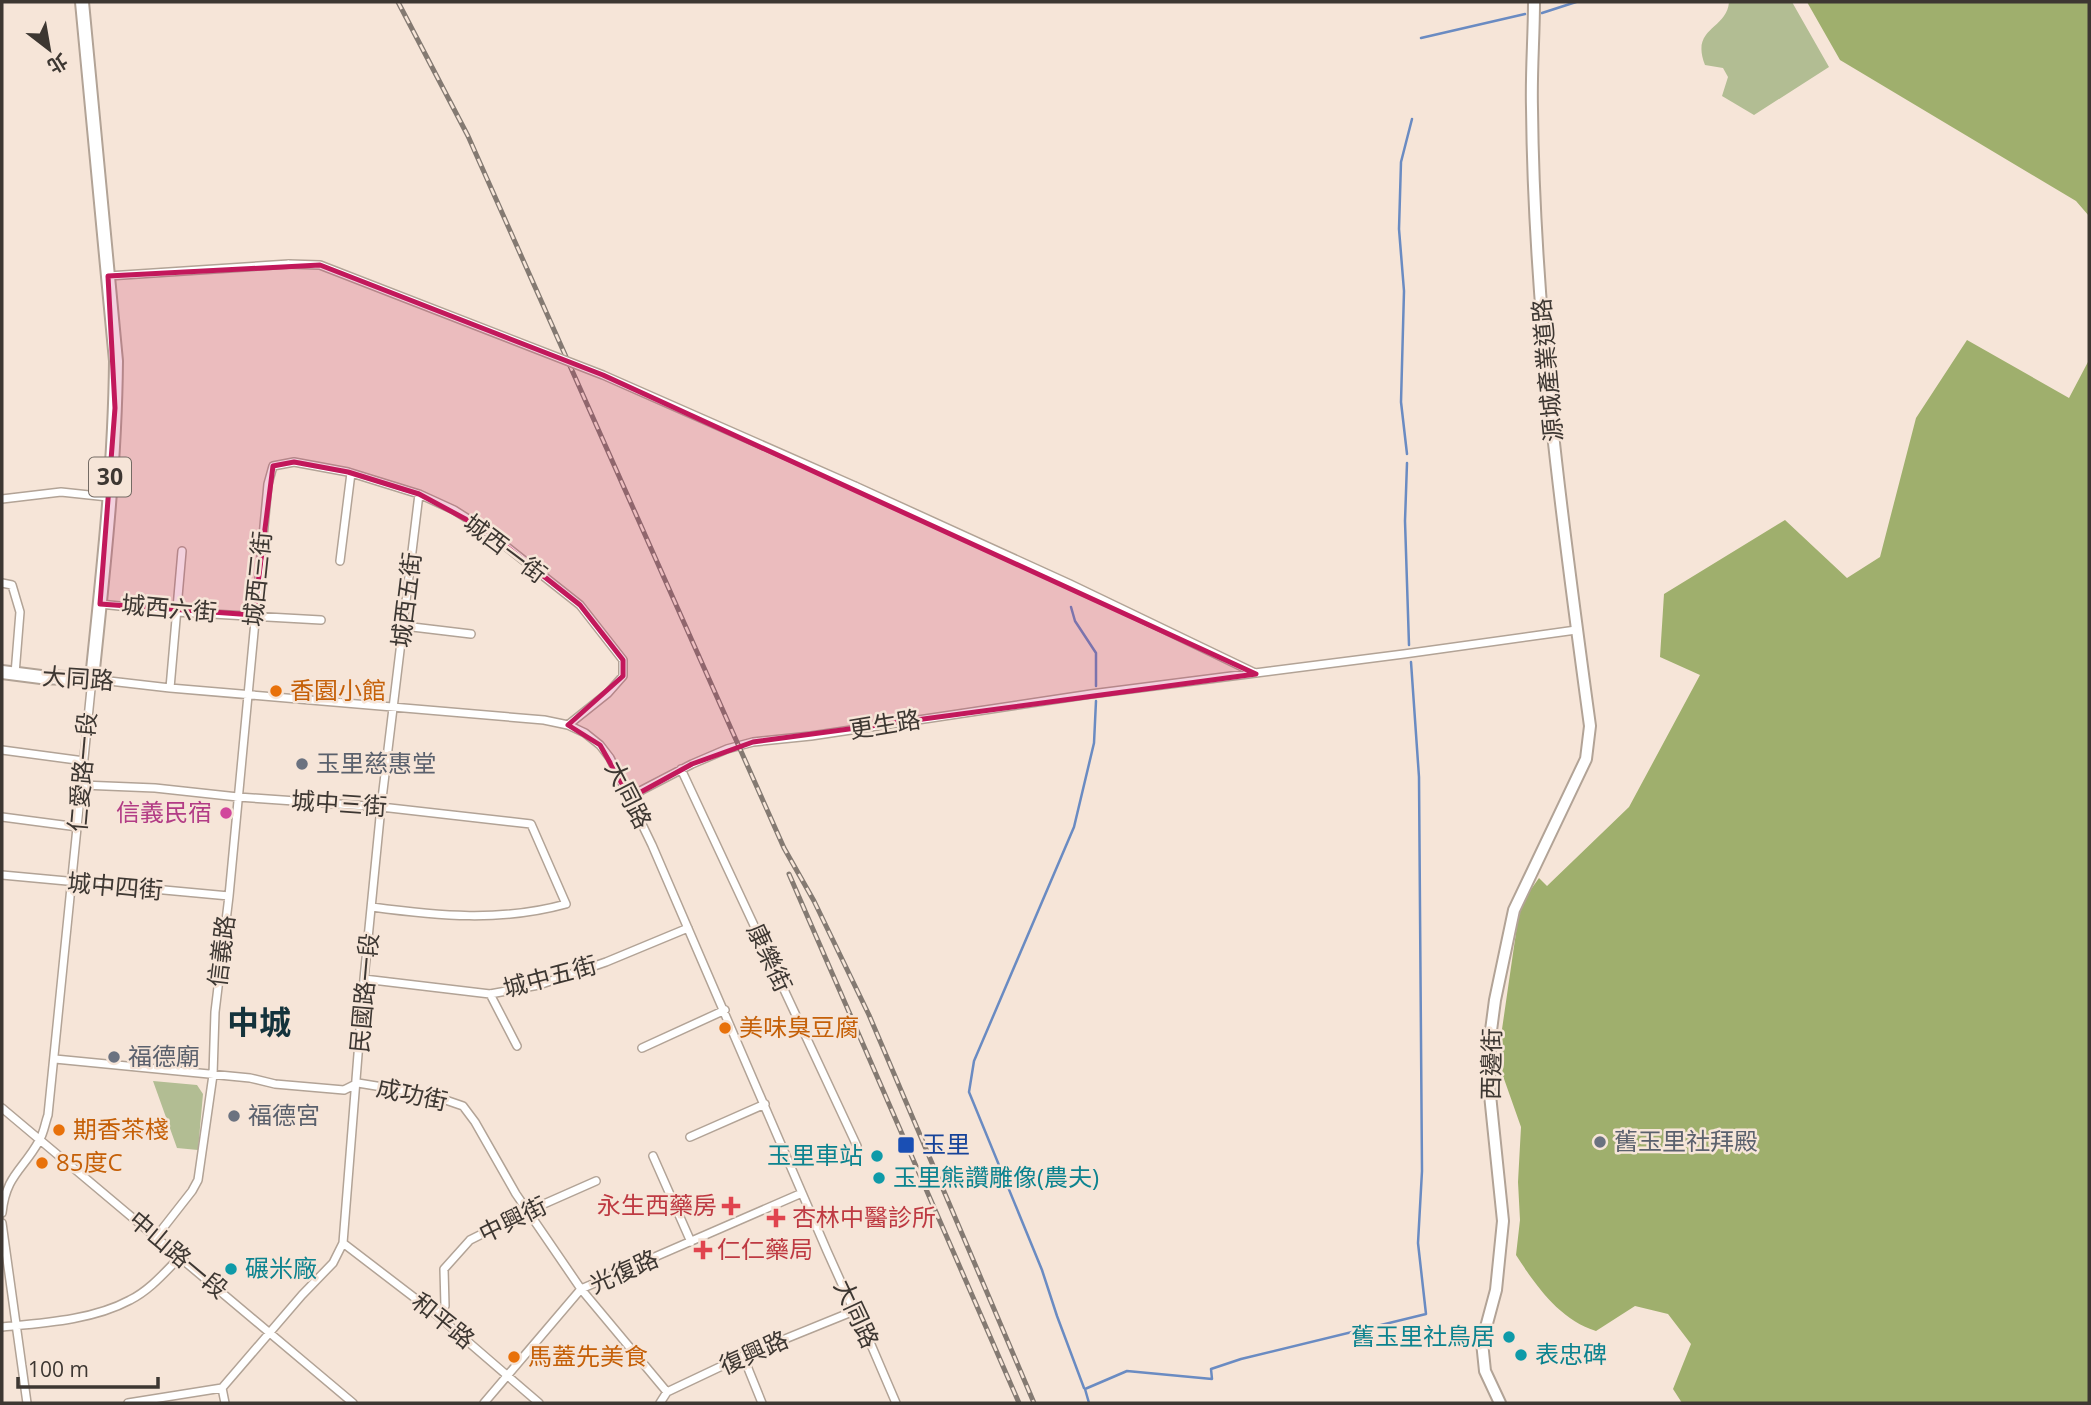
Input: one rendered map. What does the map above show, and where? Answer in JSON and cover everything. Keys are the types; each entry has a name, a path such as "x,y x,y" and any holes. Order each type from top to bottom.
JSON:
{"main road":[{"name":"30","path":"82,2 108,276"},
{"name":"仁愛路一段","path":"92,679 116,408 116,360 108,276"},
{"name":"大同路","path":"8,673 92,679"}],"street":[{"name":"源城產業道路","path":"1534,2 1532,108 1540,286 1558,477 1590,726 1588,737"},
{"path":"108,276 289,264 320,265 505,335 855,486 1070,584 1256,674"},
{"name":"城西一街","path":"273,466 294,462 351,473 419,494 454,510 484,529 580,605 623,660 623,676 608,693 568,725"},
{"name":"城西三街","path":"247,693 268,484 273,466"},
{"path":"340,562 351,473"},
{"path":"2,499 61,492 108,498"},
{"name":"城西五街","path":"395,706 419,494"},
{"path":"170,688 182,551"},
{"path":"2,583 12,585 20,612 8,673"},
{"name":"城西六街","path":"100,604 177,612 321,620"},
{"path":"404,626 471,634"},
{"name":"更生路","path":"630,798 681,769 727,749 753,742 1576,629"},
{"name":"大同路","path":"92,679 544,720 568,725 585,733 600,745 610,758 630,798 895,1403"},
{"name":"仁愛路一段","path":"2,1213 3,1194 15,1171 40,1140 48,1115 92,679"},
{"name":"信義路","path":"156,1237 198,1180 214,1075 215,1012 229,896 247,693"},
{"name":"民國路一段","path":"222,1388 334,1263 343,1244 358,1083 364,979 381,807 395,706"},
{"name":"西邊街","path":"1500,1403 1485,1371 1482,1342 1496,1290 1503,1221 1489,1085 1490,1038 1495,1000 1514,910 1534,863 1586,759 1588,737"},
{"path":"2,750 84,761"},
{"name":"康樂街","path":"681,769 857,1146"},
{"name":"城中三街","path":"82,785 155,788 381,807 531,824 566,904 532,913 458,916 372,907"},
{"path":"2,817 78,827"},
{"name":"城中四街","path":"2,875 229,896"},
{"name":"城中五街","path":"364,979 490,994 539,985 606,962 688,928"},
{"path":"490,994 517,1046"},
{"path":"642,1048 725,1010"},
{"name":"成功街","path":"55,1059 344,1090 358,1083 431,1096 463,1107 581,1289 667,1392"},
{"path":"690,1138 765,1104"},
{"name":"中山路一段","path":"2,1108 353,1403"},
{"path":"653,1156 691,1242"},
{"name":"中興街","path":"437,1315 445,1307 444,1269 470,1240 528,1210 596,1181"},
{"name":"光復路","path":"484,1403 581,1289 802,1194"},
{"path":"2,1223 27,1403"},
{"name":"和平路","path":"343,1244 437,1315 539,1403"},
{"path":"2,1327 96,1313 131,1300 157,1281 180,1257"},
{"name":"復興路","path":"667,1392 743,1356 854,1311"},
{"path":"743,1356 762,1403"},
{"path":"128,1403 222,1388 225,1403"},
{"path":"660,1403 667,1392"}],"highlighted area":[{"path":"320,265 603,375 1256,674 753,742 692,764 630,798 600,745 568,725 623,676 623,660 580,605 484,529 419,494 348,472 294,462 273,466 254,615 100,604 115,408 108,276"}],"green space":[{"path":"1729,2 1792,2 1829,67 1754,115 1722,96 1728,77 1723,68 1705,65 1702,43 1727,11"},
{"path":"1807,2 2089,2 2089,216 2076,201 1840,60"},
{"path":"1967,340 2069,398 2089,360 2089,1403 1682,1403 1673,1389 1691,1344 1668,1314 1635,1306 1596,1331 1583,1326 1550,1300 1516,1255 1520,1220 1518,1182 1521,1127 1503,1076 1499,1050 1520,905 1539,878 1547,886 1629,807 1700,675 1660,657 1664,594 1785,520 1847,578 1880,557 1916,418"},
{"path":"153,1081 197,1085 203,1094 198,1150 177,1148"}],"waterway":[{"path":"1542,13 1576,2"},
{"path":"1421,38 1525,14"},
{"path":"1407,454 1401,402 1404,291 1399,229 1401,162 1412,119"},
{"path":"1407,463 1405,521 1409,645"},
{"path":"1071,607 1075,621 1096,653 1096,686"},
{"path":"1089,1403 1085,1389 1127,1371 1212,1379 1211,1369 1241,1359 1426,1314 1418,1243 1422,1171 1419,777 1411,662"},
{"path":"1084,1388 1042,1270 969,1092 974,1061 1074,827 1094,743 1096,701"}],"railway":[{"path":"398,2 468,136 784,848 814,901 869,1015 1034,1403"},
{"path":"789,874 1019,1403"}],"place":[{"name":"香園小館","path":"276,691"},
{"name":"玉里慈惠堂","path":"302,764"},
{"name":"信義民宿","path":"226,813"},
{"name":"美味臭豆腐","path":"725,1028"},
{"name":"福德廟","path":"114,1057"},
{"name":"福德宮","path":"234,1116"},
{"name":"期香茶棧","path":"59,1130"},
{"name":"舊玉里社拜殿","path":"1600,1142"},
{"name":"玉里","path":"906,1145"},
{"name":"玉里車站","path":"877,1156"},
{"name":"85度C","path":"42,1163"},
{"name":"玉里熊讚雕像(農夫)","path":"879,1178"},
{"name":"永生西藥房","path":"731,1206"},
{"name":"杏林中醫診所","path":"776,1218"},
{"name":"仁仁藥局","path":"703,1250"},
{"name":"碾米廠","path":"231,1269"},
{"name":"舊玉里社鳥居","path":"1509,1337"},
{"name":"表忠碑","path":"1521,1355"},
{"name":"馬蓋先美食","path":"514,1357"}],"district":[{"name":"中城","path":"259,1023"}]}
